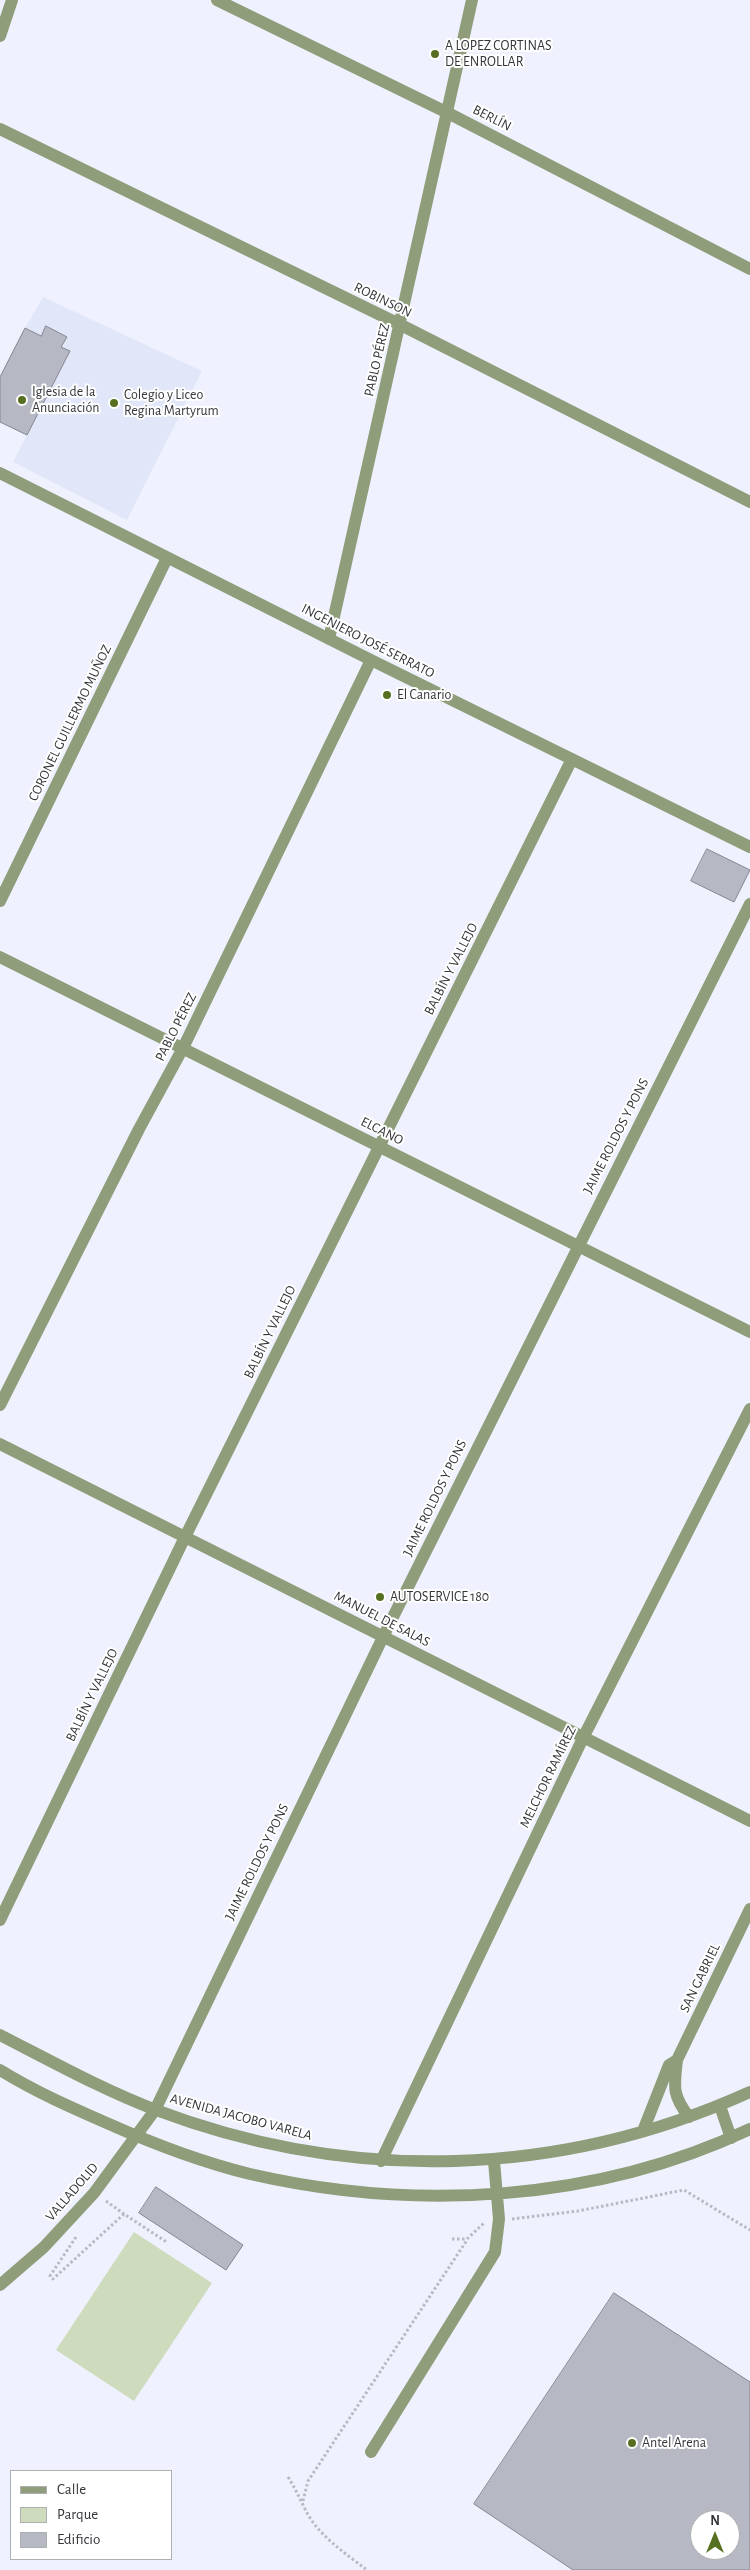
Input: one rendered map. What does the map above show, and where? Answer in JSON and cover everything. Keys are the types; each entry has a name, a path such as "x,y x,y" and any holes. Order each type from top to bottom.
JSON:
{"street":[{"path":"0,36 12,0"},
{"name":"BERLÍN","path":"217,0 448,113 750,269"},
{"name":"PABLO PÉREZ","path":"329,639 401,325 472,0"},
{"name":"ROBINSON","path":"0,129 401,325 750,502"},
{"name":"INGENIERO JOSÉ SERRATO","path":"0,473 371,660 750,847"},
{"name":"CORONEL GUILLERMO MUÑOZ","path":"0,901 167,558"},
{"name":"PABLO PÉREZ","path":"0,1405 139,1130 183,1048 371,660"},
{"name":"BALBÍN Y VALLEJO","path":"0,1920 185,1537 572,760"},
{"name":"JAIME ROLDOS Y PONS","path":"156,2110 383,1636 577,1245 750,904"},
{"name":"ELCANO","path":"0,957 750,1332"},
{"name":"MELCHOR RAMÍREZ","path":"381,2161 583,1738 750,1409"},
{"name":"MANUEL DE SALAS","path":"0,1444 750,1821"},
{"name":"SAN GABRIEL","path":"689,2118 677,2102 674,2088 677,2060 750,1909"},
{"name":"AVENIDA JACOBO VARELA","path":"0,2035 156,2110 207,2127 275,2145 315,2153 381,2161 446,2163 494,2160 570,2150 689,2118 750,2092"},
{"name":"SAN GABRIEL","path":"643,2131 669,2065 677,2060"},
{"path":"0,2070 38,2093 183,2154 248,2173 308,2186 361,2193 499,2194 582,2182 639,2169 731,2138 750,2129"},
{"path":"720,2106 731,2138"},
{"name":"VALLADOLID","path":"0,2285 44,2247 94,2193 156,2110"},
{"path":"371,2452 482,2277 495,2252 499,2219 499,2194 494,2160"}],"path":[{"path":"303,2501 308,2482 467,2239 482,2224 499,2219 524,2218 578,2210 684,2190 750,2230"},
{"path":"94,2193 168,2243"},
{"path":"81,2229 50,2276 53,2279 124,2214"},
{"path":"452,2239 467,2239"},
{"path":"288,2477 303,2501 306,2511 316,2525 338,2548 367,2570"}],"shaded area":[{"name":"Colegio y Liceo Regina Martyrum","path":"43,297 202,371 127,520 13,462 70,351 61,347 66,337 47,326 41,336 25,328"}],"green space":[{"path":"134,2232 212,2283 134,2401 56,2350"}],"building":[{"name":"Iglesia de la Anunciación","path":"46,326 67,337 61,347 70,351 27,435 0,422 0,377 25,328 41,336"},
{"path":"707,849 750,870 734,902 691,881"},
{"path":"156,2187 243,2245 226,2270 139,2213"},
{"name":"Antel Arena","path":"614,2293 750,2382 750,2570 573,2570 474,2504"}],"place":[{"name":"A LOPEZ CORTINAS DE ENROLLAR","path":"435,54"},
{"name":"Iglesia de la Anunciación","path":"22,400"},
{"name":"Colegio y Liceo Regina Martyrum","path":"114,403"},
{"name":"El Canario","path":"387,695"},
{"name":"AUTOSERVICE 180","path":"380,1597"},
{"name":"Antel Arena","path":"632,2443"}]}
